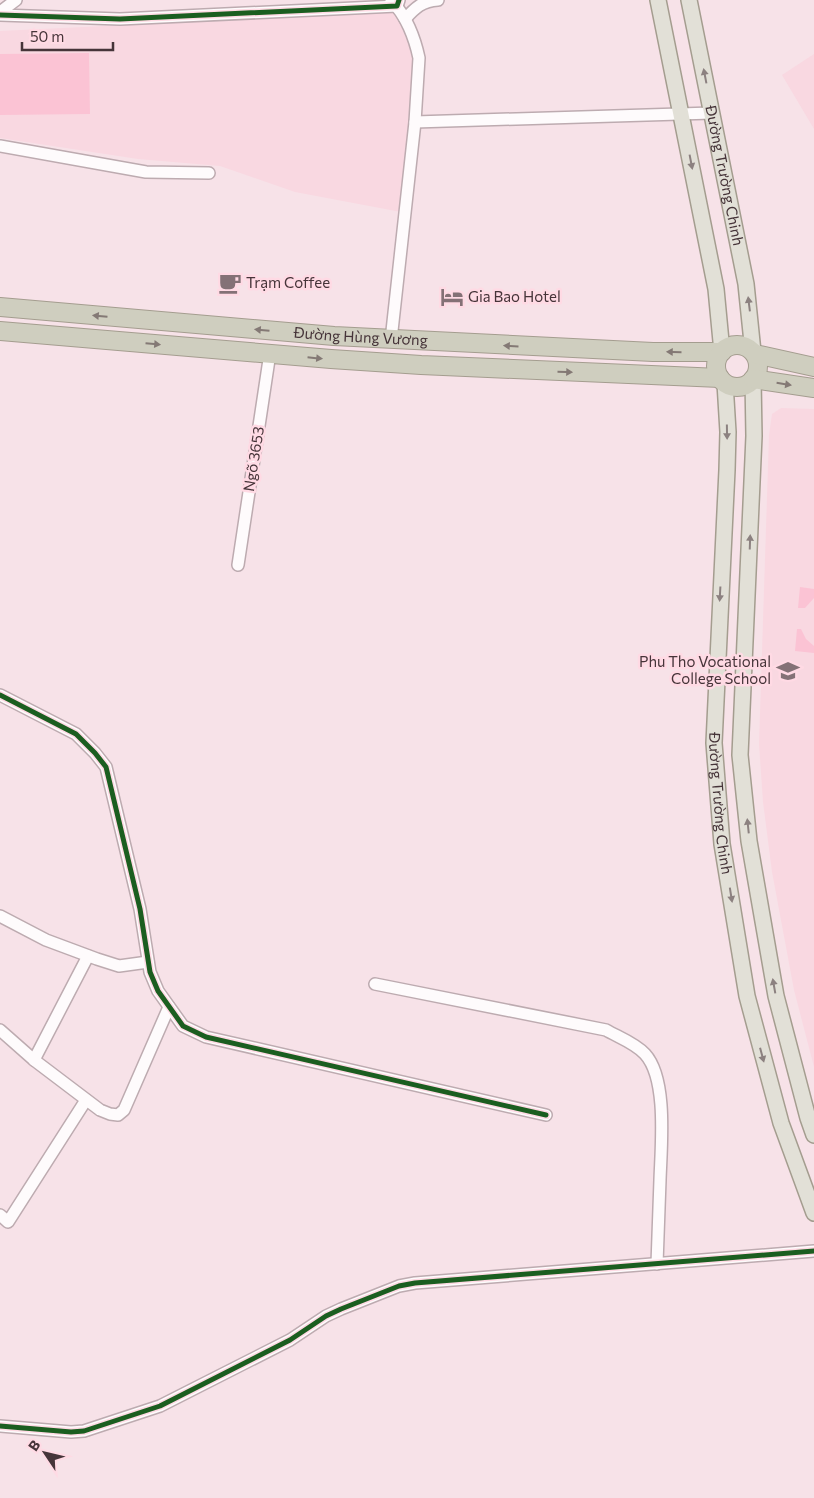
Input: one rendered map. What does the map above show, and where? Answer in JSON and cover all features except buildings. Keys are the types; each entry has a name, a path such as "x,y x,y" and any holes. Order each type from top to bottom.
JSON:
{"highway":[{"name":"Đường Hùng Vương","path":"0,307 391,340 654,352 722,352"},
{"name":"Đường Hùng Vương","path":"0,331 421,365 723,381"},
{"path":"754,353 758,367 753,379 740,387 734,387 723,381 717,364 718,358 722,352 738,345 746,347 754,353 814,367"},
{"path":"753,379 814,388"}],"main road":[{"name":"Đường Trường Chinh","path":"658,0 716,289 722,352"},
{"name":"Đường Trường Chinh","path":"689,0 746,284 754,353"},
{"name":"Đường Trường Chinh","path":"753,379 754,436 740,755 749,841 776,996 814,1135"},
{"name":"Đường Trường Chinh","path":"723,381 728,432 714,743 722,844 747,996 781,1123 814,1213"}],"street":[{"path":"0,14 16,0"},
{"path":"405,19 415,7 422,3 438,0"},
{"path":"0,14 120,19 395,2 405,19 419,58 415,122 391,340"},
{"path":"415,122 712,113"},
{"path":"0,146 146,172 209,172"},
{"name":"Ngõ 3653","path":"238,565 270,353"},
{"path":"0,695 76,734 106,767 140,909 150,972 158,991 183,1026 206,1037 546,1115"},
{"path":"0,916 46,940 119,966 148,962"},
{"path":"34,1060 88,956"},
{"path":"375,984 606,1030 630,1042 644,1053 652,1065 659,1086 662,1118 657,1264"},
{"path":"0,1030 34,1060 100,1110 110,1114 118,1114 124,1110 169,1007"},
{"path":"0,1215 8,1222 86,1100"},
{"path":"0,1426 71,1432 84,1431 160,1406 290,1340 326,1316 400,1286 415,1283 814,1250"}],"shaded area":[{"path":"395,12 415,59 401,212 295,192 220,166 138,159 0,138 0,31"},
{"path":"89,53 90,114 0,115 0,54"},
{"path":"814,54 814,129 782,75"},
{"name":"Phu Tho Vocational College School","path":"781,408 814,409 814,1067 794,990 772,872 763,802 759,744 769,435 772,414"},
{"path":"800,587 814,589 814,598 805,608 798,608"},
{"path":"797,629 801,629 806,639 814,646 814,653 795,651"}],"cycle path":[{"path":"0,15 120,19 397,6 399,0"},
{"path":"0,695 76,734 106,767 140,909 150,972 158,991 183,1026 206,1037 546,1115"},
{"path":"0,1426 71,1432 84,1431 160,1406 290,1340 326,1316 399,1286 415,1283 814,1251"}],"place":[{"name":"Trạm Coffee","path":"230,283"},
{"name":"Gia Bao Hotel","path":"452,297"},
{"name":"Phu Tho Vocational College School","path":"788,671"}]}
